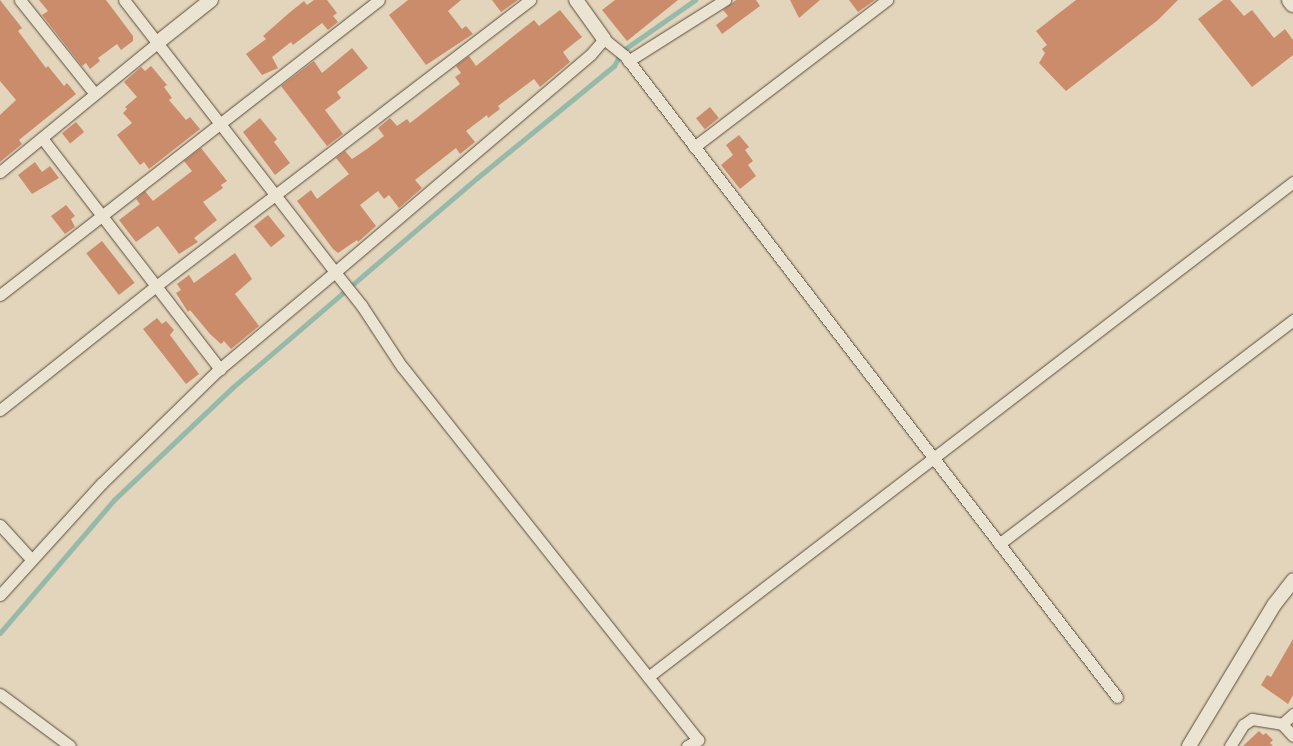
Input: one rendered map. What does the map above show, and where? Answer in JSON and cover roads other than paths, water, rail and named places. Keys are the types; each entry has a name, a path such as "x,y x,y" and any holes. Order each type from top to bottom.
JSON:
{"main road":[{"path":"1290,0 1293,4"}],"street":[{"path":"20,0 95,94"},
{"path":"124,0 362,306 402,367 698,740 687,746"},
{"path":"0,172 211,0"},
{"path":"0,296 379,0"},
{"path":"0,410 156,286 530,0"},
{"path":"576,0 607,42 626,58 1117,697"},
{"path":"626,58 725,0"},
{"path":"694,147 887,0"},
{"path":"0,595 102,482 220,369 337,275 607,42"},
{"path":"42,138 220,369"},
{"path":"648,677 1293,182"},
{"path":"999,544 1293,320"},
{"path":"0,525 32,560"},
{"path":"1189,746 1274,605 1293,582"},
{"path":"0,694 70,746"},
{"path":"1282,724 1293,714"},
{"path":"1230,746 1246,720 1282,724 1293,736"}],"waterway":[{"path":"0,633 114,500 232,388 477,178 614,66 622,51 695,0"}]}
